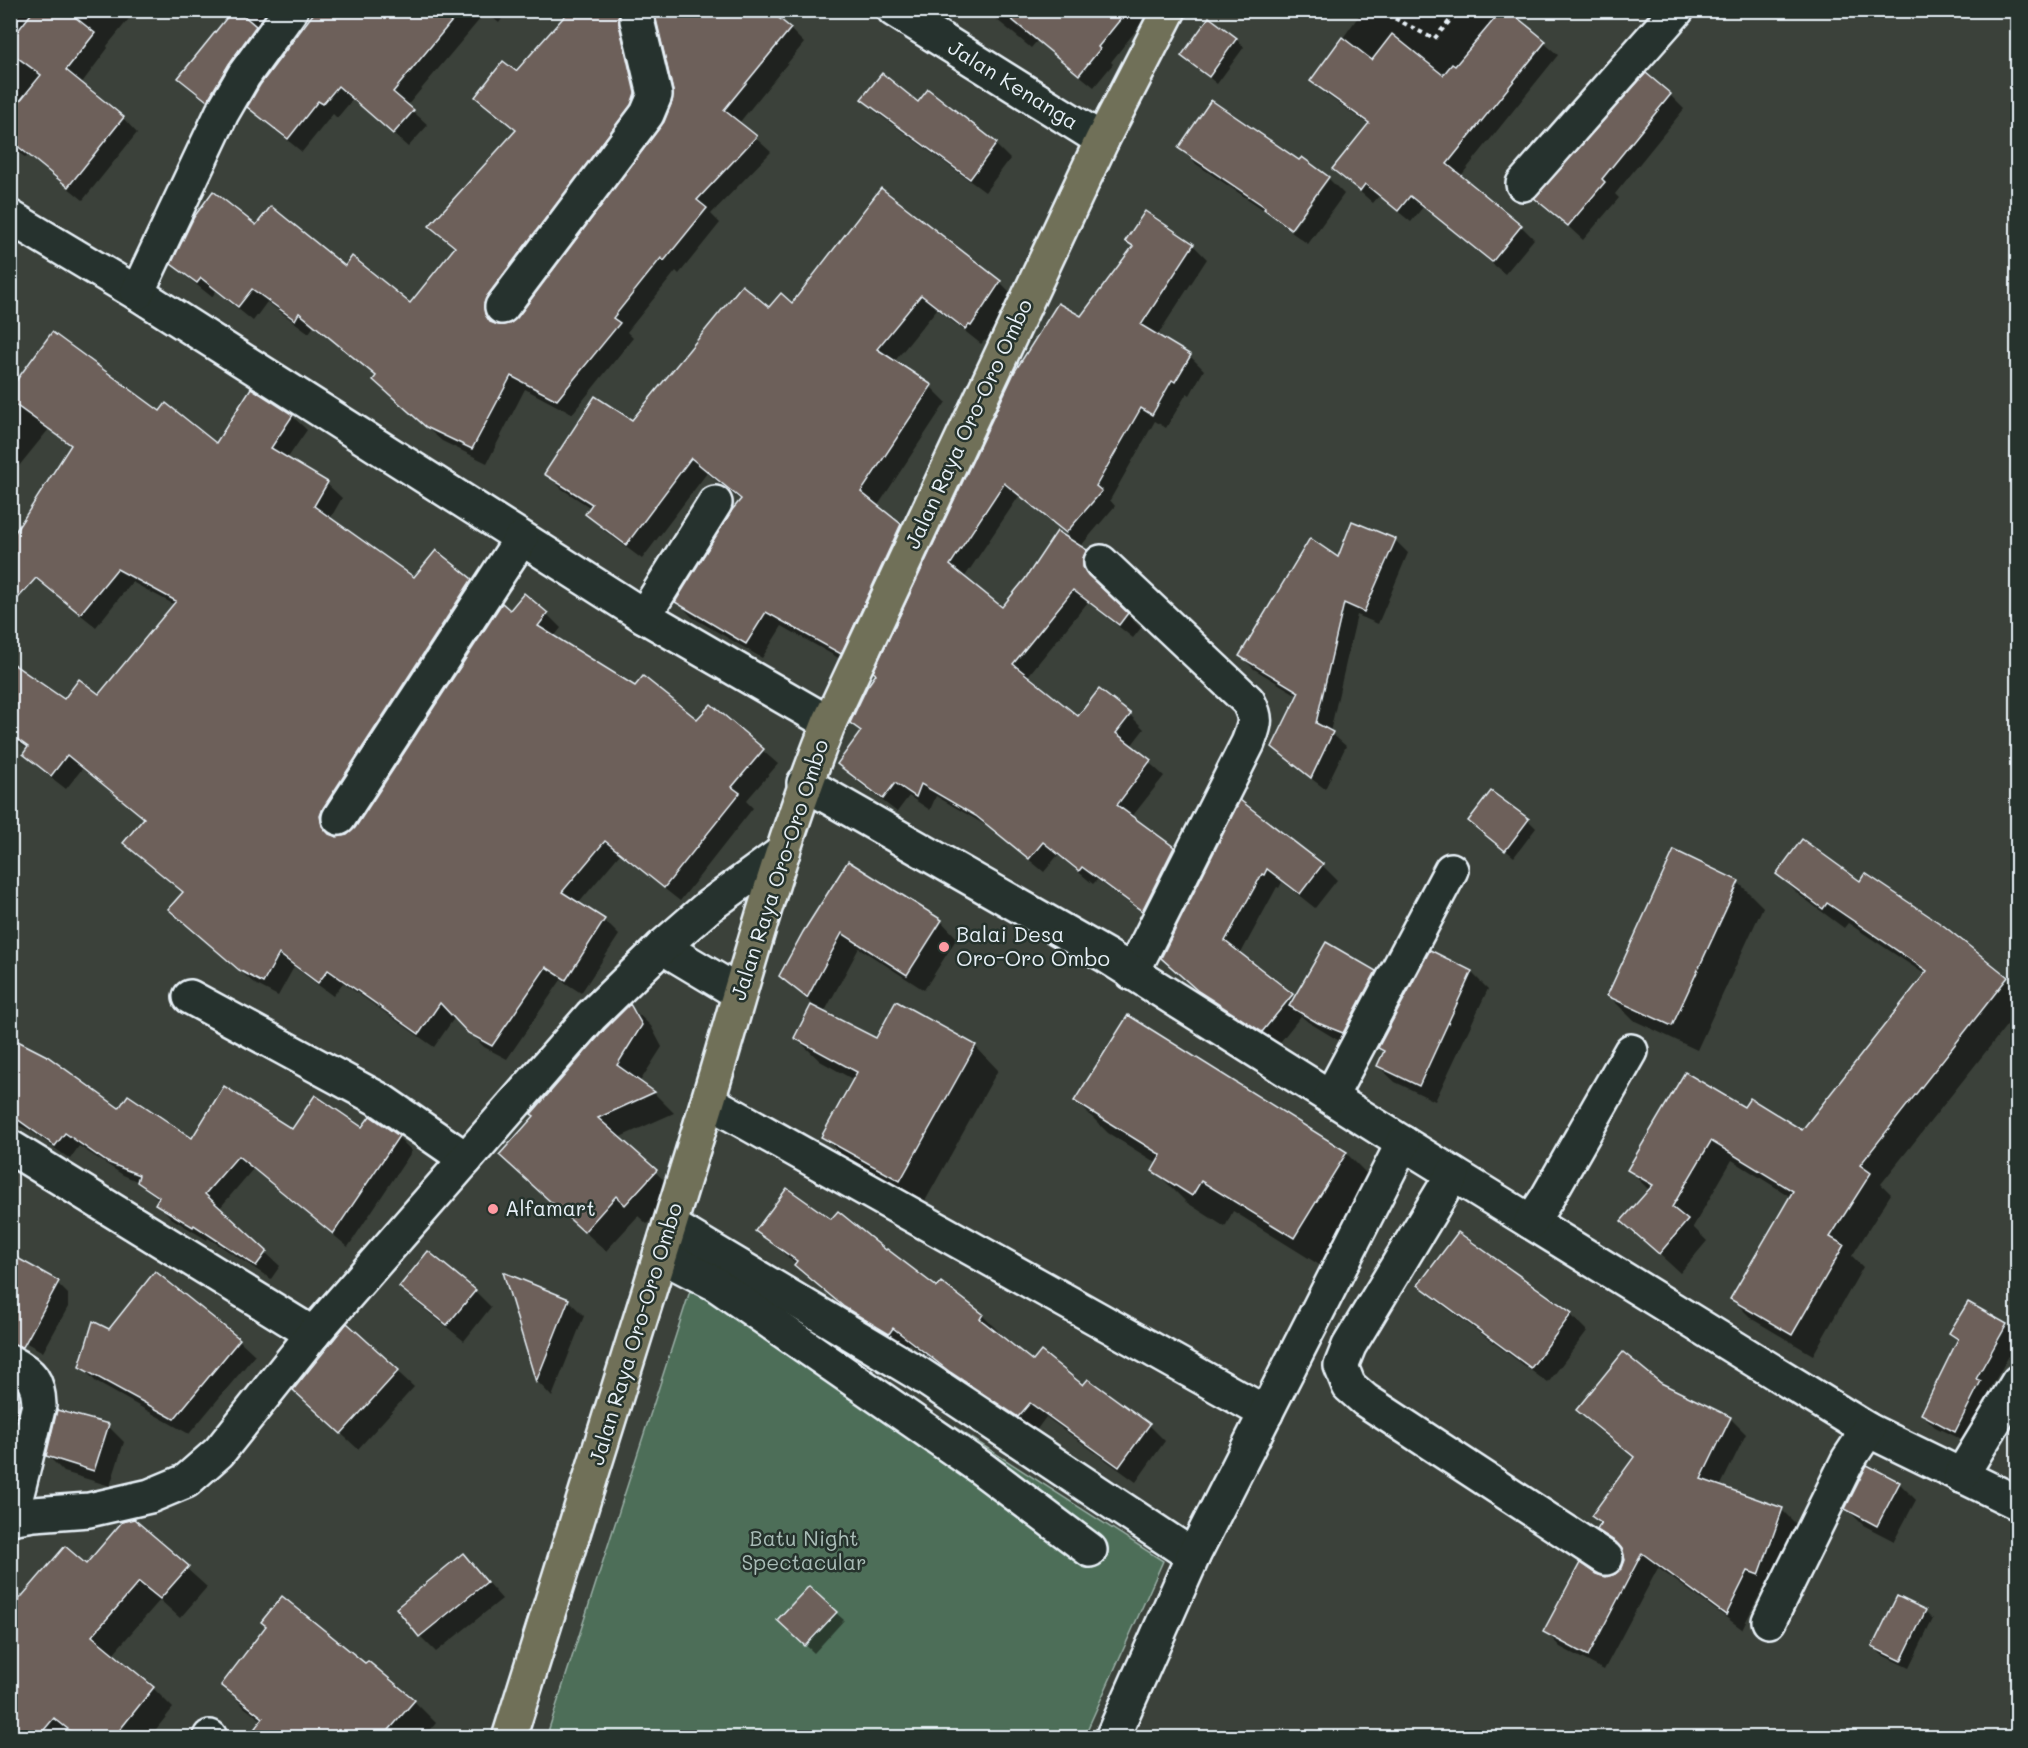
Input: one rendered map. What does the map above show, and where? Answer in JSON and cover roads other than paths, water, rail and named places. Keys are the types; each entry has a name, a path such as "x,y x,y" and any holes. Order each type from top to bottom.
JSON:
{"main road":[{"name":"Jalan Raya Oro-Oro Ombo","path":"509,1737 708,1101 804,783 829,723 1102,140 1169,10"}],"street":[{"path":"137,293 222,113 244,75 291,10"},
{"path":"502,307 652,104 655,95 637,20 638,10"},
{"name":"Jalan Kenanga","path":"894,10 1102,140"},
{"path":"1523,184 1677,10"},
{"path":"10,217 137,293 644,616 829,723"},
{"path":"644,616 715,503"},
{"path":"339,818 521,539"},
{"path":"1101,562 1248,701 1255,714 1254,726 1248,743 1132,973"},
{"path":"804,783 1132,973 1868,1430 2018,1503"},
{"path":"10,1362 31,1375 39,1389 39,1406 11,1518 89,1510 150,1496 186,1481 219,1452 313,1334 591,1016 662,947 709,906 783,852"},
{"path":"1331,1096 1451,870"},
{"path":"662,947 739,993"},
{"path":"190,997 382,1101 466,1159"},
{"path":"1531,1222 1632,1051"},
{"path":"708,1101 1266,1413"},
{"path":"1112,1737 1193,1556 1403,1143"},
{"path":"10,1147 313,1334"},
{"path":"1453,1174 1349,1346 1341,1366 1349,1386 1375,1407 1606,1558"},
{"path":"665,1240 714,1283 981,1468 1089,1550"},
{"path":"665,1240 919,1374 1193,1556"},
{"path":"1961,1476 2018,1382"},
{"path":"1769,1621 1848,1460 1868,1430"}],"place":[{"name":"Balai Desa Oro-Oro Ombo","path":"944,947"},
{"name":"Alfamart","path":"493,1209"}],"park label":[{"name":"Batu Night Spectacular","path":"804,1551"}]}
